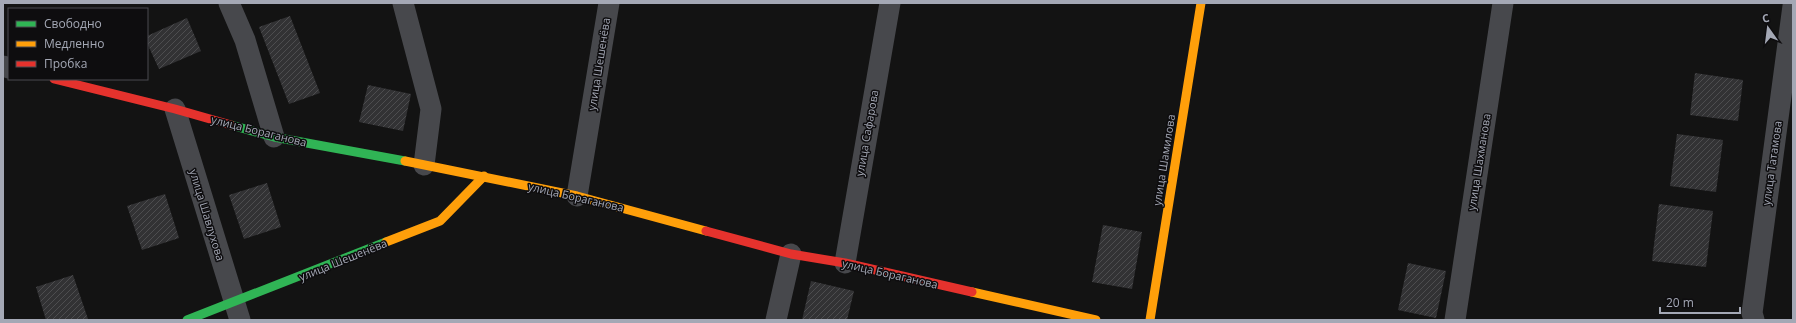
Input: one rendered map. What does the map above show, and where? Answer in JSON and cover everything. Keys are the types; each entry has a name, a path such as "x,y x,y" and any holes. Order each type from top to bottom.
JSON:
{"street":[{"path":"229,3 245,40 274,137"},
{"path":"403,3 431,109 424,165"},
{"name":"улица Шешенёва","path":"577,196 609,3"},
{"name":"улица Сафарова","path":"845,263 890,3"},
{"name":"улица Шамилова","path":"1150,320 1201,3"},
{"name":"улица Шахманова","path":"1455,320 1503,3"},
{"name":"улица Татамова","path":"1754,320 1752,313 1793,6"},
{"name":"улица Бораганова","path":"58,80 175,109 274,137 484,176 577,196 792,254 845,263 1096,320"},
{"name":"улица Шавлухова","path":"175,109 237,312"},
{"name":"улица Шешенёва","path":"187,320 237,312 440,221 484,176"},
{"path":"776,320 792,254"}],"building":[{"path":"290,16 320,93 289,104 259,27"},
{"path":"187,18 201,51 159,69 148,45 148,36"},
{"path":"1695,73 1743,80 1738,121 1690,115"},
{"path":"368,85 411,94 403,131 359,122"},
{"path":"1677,134 1723,140 1716,192 1670,186"},
{"path":"267,183 281,227 244,239 229,195"},
{"path":"165,194 179,238 142,250 127,206"},
{"path":"1659,204 1713,211 1706,267 1652,261"},
{"path":"1103,225 1142,232 1132,289 1092,282"},
{"path":"1408,263 1446,271 1436,318 1398,310"},
{"path":"73,275 88,319 46,320 36,287"},
{"path":"811,281 854,291 847,320 802,320"}],"traffic: fast":[{"path":"231,125 274,137 405,161"},
{"path":"187,320 386,242"}],"traffic: slow":[{"path":"1150,320 1201,3"},
{"path":"405,161 577,196 706,231"},
{"path":"386,242 440,221 484,176"},
{"path":"972,292 1096,320"}],"traffic: jam":[{"path":"58,80 175,109 231,125"},
{"path":"706,231 791,254 845,263 972,292"}]}
